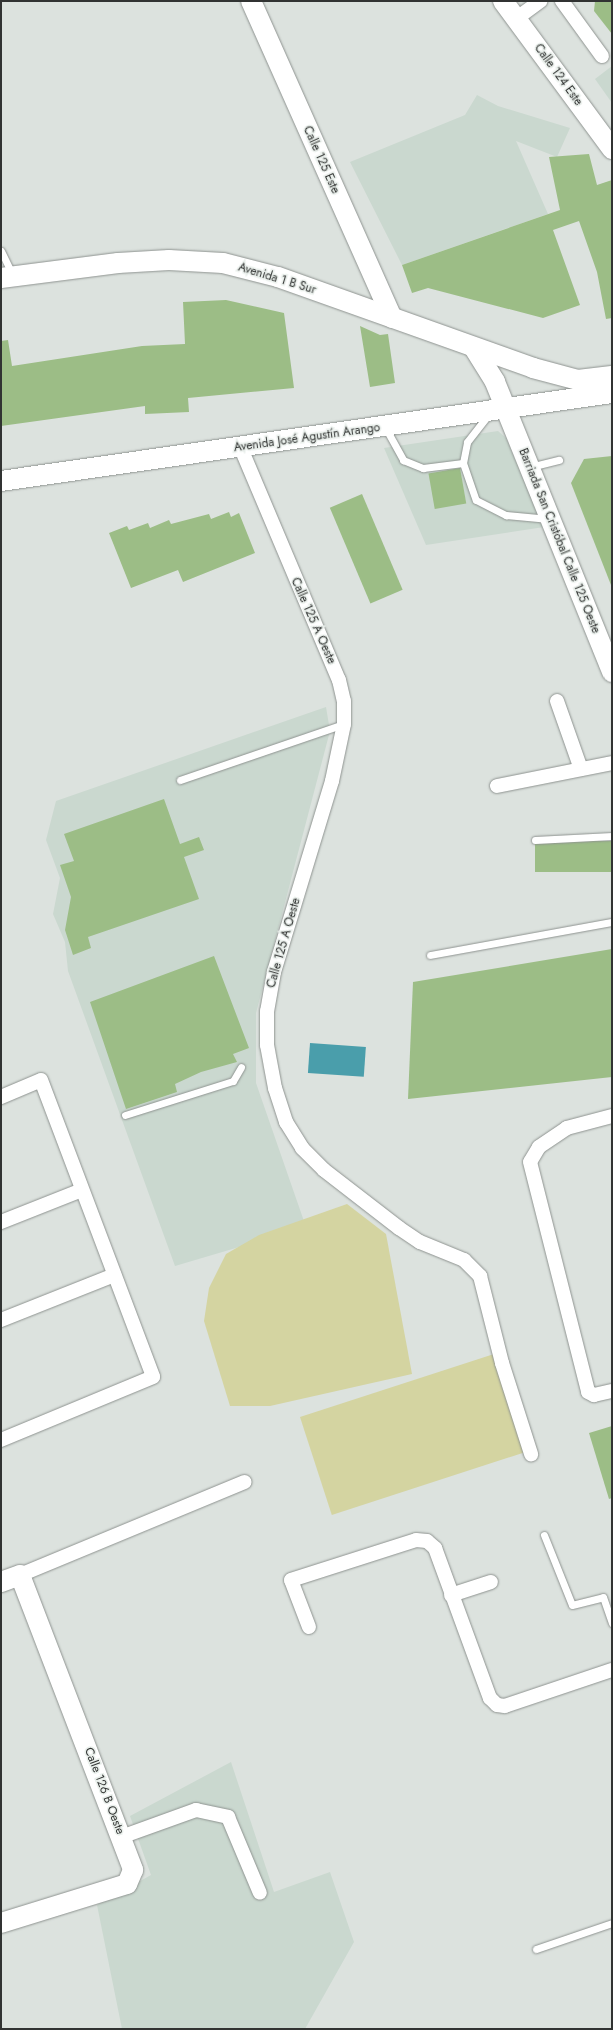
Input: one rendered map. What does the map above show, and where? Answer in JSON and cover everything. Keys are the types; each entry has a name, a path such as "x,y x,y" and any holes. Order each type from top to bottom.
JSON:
{"main road":[{"name":"Calle 125 Este","path":"250,1 392,318"},
{"name":"Calle 124 Este","path":"508,6 612,149"},
{"name":"Avenida 1 B Sur","path":"7,277 118,263 169,260 223,263 341,300 474,348 578,380 612,376"},
{"path":"341,300 363,296 374,278"},
{"path":"474,348 487,364 498,411"},
{"name":"Avenida José Agustín Arango","path":"1,481 240,446 498,411 612,393"},
{"name":"Barriada San Cristóbal Calle 125 Oeste","path":"498,411 530,468 610,662"},
{"path":"1,1582 20,1576"},
{"name":"Calle 126 B Oeste","path":"1,1923 127,1884 133,1870 20,1576"}],"street":[{"path":"508,6 540,1"},
{"path":"562,1 602,56"},
{"name":"Calle 125 A Oeste","path":"240,446 339,680 344,724 332,781 273,980 267,1011 267,1045 275,1088 286,1122 302,1148 324,1170 399,1228 420,1242 464,1260 480,1276 502,1363 531,1454"},
{"path":"557,701 581,769"},
{"path":"497,786 612,763"},
{"path":"1,1096 41,1080 153,1377 1,1440"},
{"path":"612,1116 567,1128 539,1147 530,1162 588,1392 594,1395 612,1391"},
{"path":"1,1222 82,1190"},
{"path":"1,1320 114,1275"},
{"path":"20,1576 245,1482"},
{"path":"309,1627 291,1580 416,1540 427,1541 435,1548 490,1698 497,1705 505,1706 612,1670"},
{"path":"452,1595 491,1582"},
{"path":"121,1836 196,1810 228,1817 260,1893"}],"lane":[{"path":"1,251 7,277"},
{"path":"498,411 467,442 463,463 476,500 506,515 550,519"},
{"path":"385,427 403,460 423,468 463,463"},
{"path":"530,468 559,460"},
{"path":"180,780 344,724"},
{"path":"535,840 612,836"},
{"path":"430,955 612,922"},
{"path":"125,1115 233,1081 242,1067"},
{"path":"544,1535 572,1605 603,1598 612,1623"},
{"path":"536,1949 612,1922"}],"shaded area":[{"path":"612,66 612,103 595,79"},
{"path":"477,95 498,106 570,128 557,157 516,141 548,214 402,265 350,162 465,115"},
{"path":"498,431 506,438 544,527 426,545 384,448"},
{"path":"326,707 330,731 256,1013 256,1083 306,1227 175,1266 68,971 65,942 53,914 60,878 46,840 56,801"},
{"path":"231,1762 274,1892 330,1872 354,1942 305,2029 122,2029 97,1905 151,1875 130,1816"}],"green space":[{"path":"347,1204 386,1234 412,1374 270,1406 230,1406 204,1321 209,1288 226,1254 259,1235"},
{"path":"494,1354 526,1452 332,1515 300,1417"}],"water":[{"path":"310,1043 366,1047 364,1077 308,1073"}],"building":[{"path":"595,1 612,1 612,34 594,11"},
{"path":"589,154 597,185 612,180 612,318 606,319 597,272 579,221 553,230 580,305 543,318 428,288 412,293 402,265 560,210 549,157"},
{"path":"226,300 284,313 294,388 188,398 189,412 145,414 145,406 1,426 1,341 8,340 12,366 142,346 185,344 183,302"},
{"path":"360,326 380,335 388,334 395,383 370,387"},
{"path":"612,456 611,585 571,483 584,459"},
{"path":"460,468 466,503 435,509 428,474"},
{"path":"362,494 403,590 370,603 330,508"},
{"path":"229,512 231,517 239,513 255,553 183,582 178,570 131,588 109,533 127,526 129,530 148,523 150,528 169,520 171,524 209,514 211,519"},
{"path":"164,799 180,844 199,837 204,850 184,857 199,899 88,937 91,948 73,955 65,930 71,897 60,865 74,861 64,834"},
{"path":"535,841 612,841 612,872 535,872"},
{"path":"612,949 612,1077 408,1099 413,982"},
{"path":"214,956 249,1048 233,1054 237,1062 201,1072 175,1084 177,1092 126,1109 90,1002"},
{"path":"612,1426 612,1498 609,1499 589,1433"}]}
